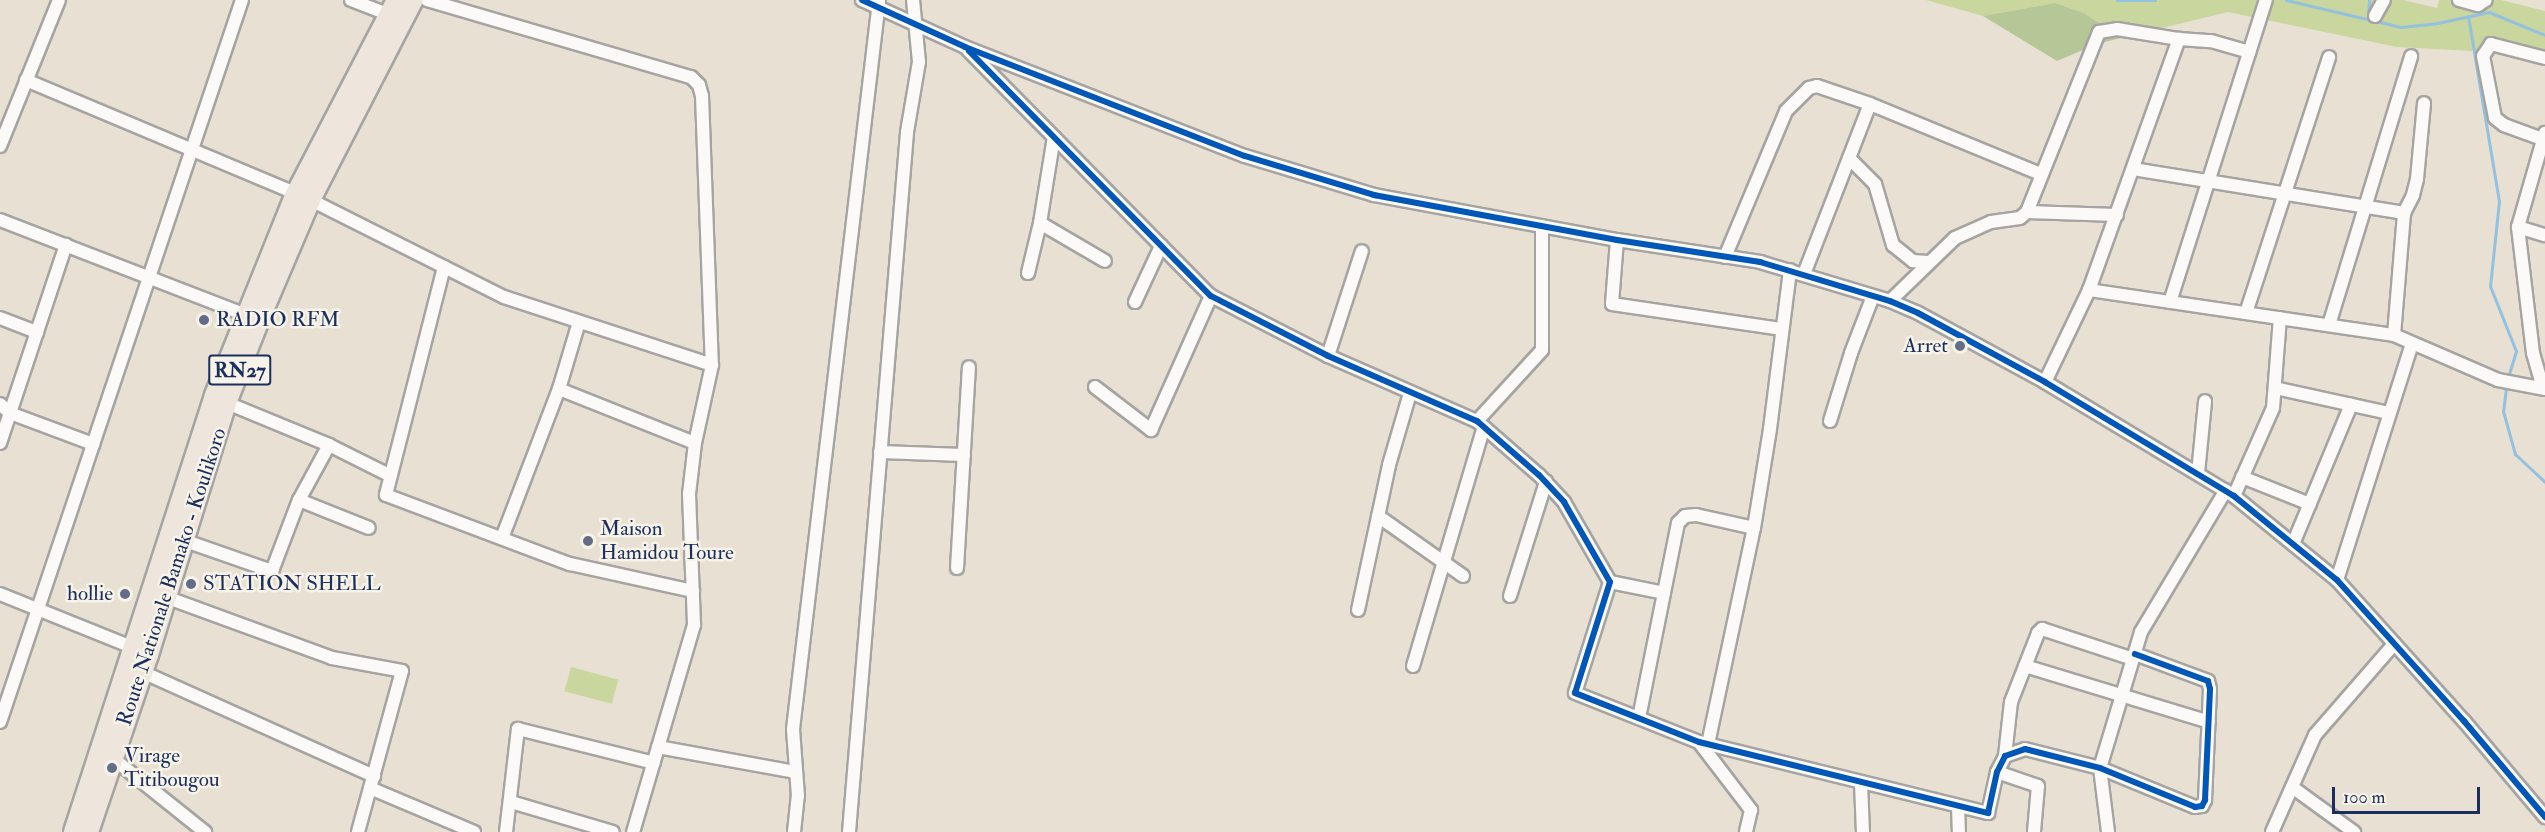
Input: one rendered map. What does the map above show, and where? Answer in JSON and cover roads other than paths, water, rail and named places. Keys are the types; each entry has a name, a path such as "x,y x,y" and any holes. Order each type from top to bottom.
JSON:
{"main road":[{"name":"Route Nationale Bamako - Koulikoro","path":"175,538 303,197 414,0"},
{"name":"Route Nationale Bamako - Koulikoro","path":"73,832 107,754 139,660 214,395 246,315 392,7"},
{"name":"Route Nationale Bamako - Koulikoro","path":"89,832 107,754"}],"street":[{"path":"0,146 58,0"},
{"path":"0,722 5,691 38,609 242,0"},
{"path":"351,0 392,7"},
{"path":"427,0 464,5 691,77 699,85 702,96 712,364 695,443 689,494 694,625 633,832"},
{"path":"862,0 879,4 916,26 965,47 1245,156 1374,195 1790,270 1890,301 1918,313 2044,382 2230,493 2337,580 2545,817"},
{"path":"849,832 907,132 919,62 913,0"},
{"path":"2170,302 2266,0"},
{"path":"2375,16 2384,0"},
{"path":"2459,0 2478,5 2486,0"},
{"path":"794,832 798,796 793,729 879,4"},
{"path":"1890,301 1954,238 1969,230 2020,218 2027,212 2099,32 2117,29 2226,44 2249,52"},
{"path":"2044,382 2089,290 2179,39"},
{"path":"2089,290 2394,335 2498,380 2544,386 2533,353 2518,227 2544,137 2504,125 2495,118 2483,56 2491,44 2545,58"},
{"path":"965,47 1211,296 1328,356 1480,424 1546,482 1564,502 1610,582 1575,693 1704,743 1988,813 1997,772 2005,756 2011,702 2038,633 2042,629 2208,681 2209,722 2205,800 2202,807 2195,807 2100,768 2025,749 2005,756"},
{"path":"2329,325 2411,56"},
{"path":"2246,313 2329,57"},
{"path":"26,80 303,197 504,297 712,364"},
{"path":"1725,257 1786,111 1809,88 1817,86 1870,104 2042,174"},
{"path":"2394,335 2404,213 2413,195 2416,179 2424,103"},
{"path":"1804,274 1870,104"},
{"path":"1028,273 1041,223 1054,138"},
{"path":"1849,158 1875,184 1893,245 1913,261 1928,262"},
{"path":"2133,169 2404,213"},
{"path":"2027,212 2116,215"},
{"path":"0,219 246,315"},
{"path":"1041,223 1105,261"},
{"path":"1413,666 1444,562 1480,424 1542,350 1542,226"},
{"path":"2518,227 2545,235"},
{"path":"1617,240 1612,304 1782,329"},
{"path":"0,443 66,245"},
{"path":"1135,302 1161,246"},
{"path":"1328,356 1362,251"},
{"path":"444,267 386,495 570,564 693,591"},
{"path":"1746,832 1750,810 1704,743 1754,528 1770,429 1790,270"},
{"path":"1095,387 1152,430 1211,296"},
{"path":"1830,422 1851,353 1873,296"},
{"path":"0,318 37,333"},
{"path":"2108,832 2100,768 2141,632 2242,477 2269,421 2275,388 2280,318"},
{"path":"502,538 559,389 579,322"},
{"path":"2337,580 2412,344"},
{"path":"957,568 969,367"},
{"path":"2275,388 2389,413"},
{"path":"559,389 695,443"},
{"path":"1358,610 1389,465 1410,393"},
{"path":"2198,473 2205,401"},
{"path":"227,403 329,445 391,476"},
{"path":"0,404 10,413 93,444"},
{"path":"2293,544 2351,405"},
{"path":"175,538 272,571 300,500 329,445"},
{"path":"880,452 964,455"},
{"path":"2242,477 2310,504"},
{"path":"1510,596 1546,482"},
{"path":"300,500 369,528"},
{"path":"1378,516 1463,576"},
{"path":"1639,718 1678,523 1685,516 1696,516 1754,528"},
{"path":"1610,582 1664,594"},
{"path":"0,594 38,609 372,782 474,832"},
{"path":"158,594 332,657 402,671 358,832"},
{"path":"2272,832 2315,735 2394,644"},
{"path":"2025,666 2209,722"},
{"path":"506,832 518,729 654,763"},
{"path":"658,747 795,772"},
{"path":"107,754 205,832"},
{"path":"1997,772 2038,786 2034,832"},
{"path":"1861,783 1863,832"},
{"path":"2292,787 2354,832"},
{"path":"511,802 613,832"},
{"path":"1958,806 1959,832"}],"waterway":[{"path":"2117,0 2155,0"},
{"path":"2286,0 2401,27 2437,23 2489,12 2545,35"},
{"path":"2368,19 2369,0"},
{"path":"2468,16 2499,201 2490,286 2516,351 2508,378"},
{"path":"2506,388 2503,411 2515,454 2545,482"}],"place":[{"name":"RADIO RFM","path":"204,320"},
{"name":"Arret","path":"1960,346"},
{"name":"Maison Hamidou Toure","path":"588,541"},
{"name":"STATION SHELL","path":"191,584"},
{"name":"hollie","path":"125,594"},
{"name":"Virage Titibougou","path":"112,768"}]}
